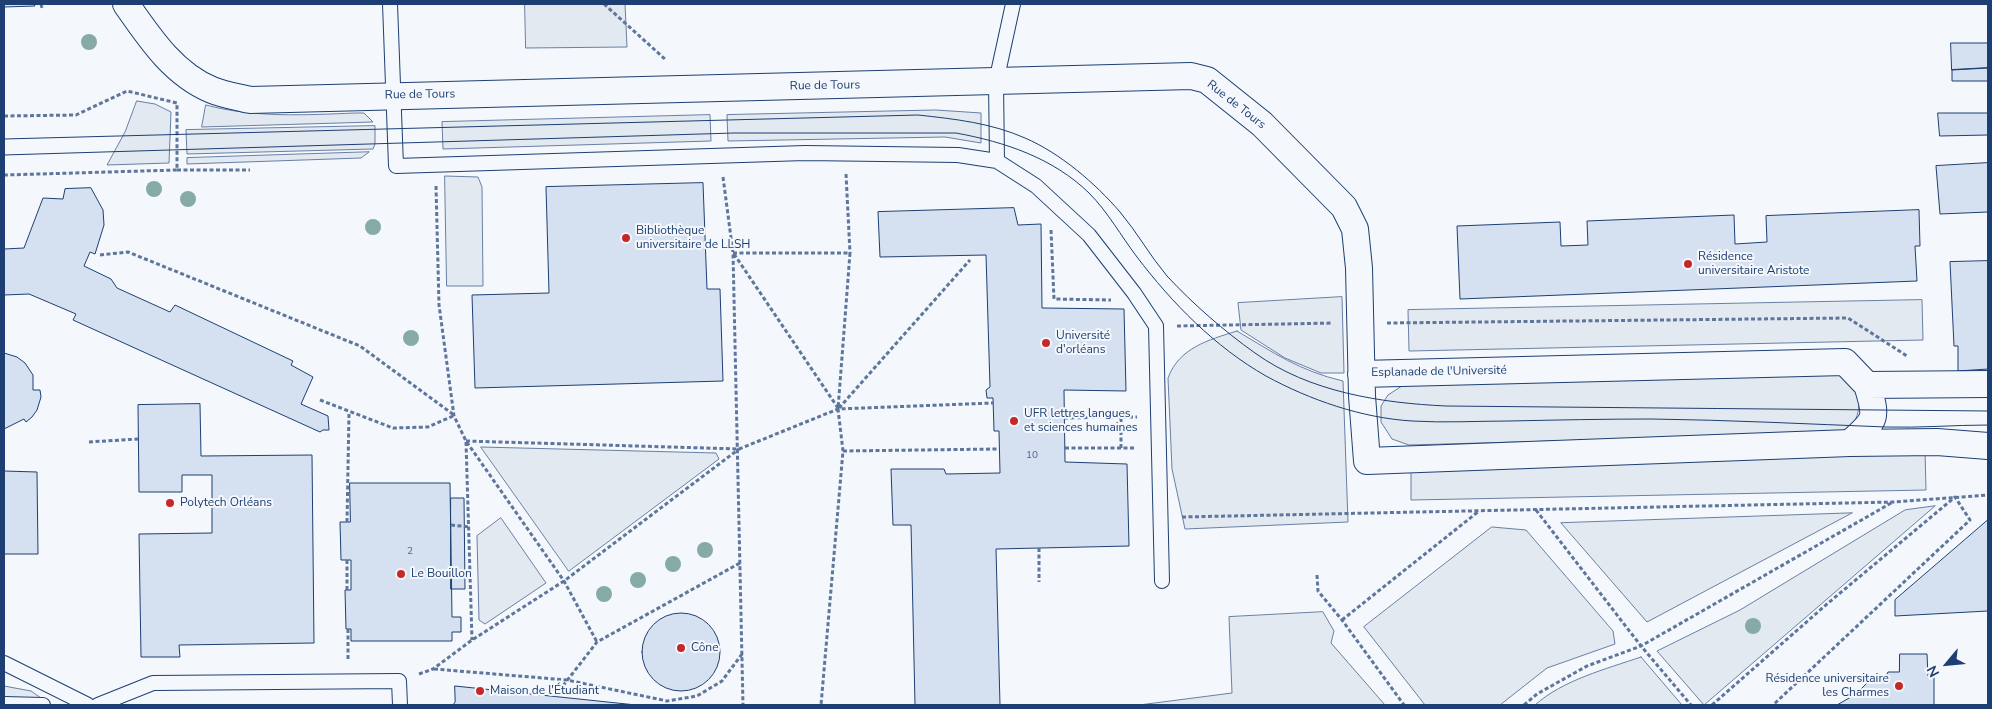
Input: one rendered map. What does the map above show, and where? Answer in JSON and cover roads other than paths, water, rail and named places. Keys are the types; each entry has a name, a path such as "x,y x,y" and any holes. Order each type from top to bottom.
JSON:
{"street":[{"name":"Rue de Tours","path":"126,4 158,50 183,73 212,91 250,100 1191,76 1207,80 1262,124 1344,206 1355,229 1361,374"},
{"name":"Esplanade de l'Université","path":"1850,443 1869,426 1875,410 1867,385 1845,362 1361,374 1367,462 1850,443 1937,442 1988,446"},
{"path":"1867,385 1988,384"}],"lane":[{"path":"390,4 396,166 805,153 958,155 997,161 1036,186 1089,235 1134,292 1156,326 1162,581"},
{"path":"997,161 996,82 1013,4"},
{"path":"4,663 88,705"},
{"path":"98,705 154,682 348,681 399,681 400,705"},
{"path":"4,704 43,705"}],"tram line":[{"path":"4,139 918,115 946,118 973,122 1012,133 1038,144 1064,160 1110,201 1167,276 1187,297 1220,326 1255,353 1276,366 1298,377 1346,393 1396,402 1446,406 1988,411"},
{"path":"4,155 734,133 956,133 992,141 1027,153 1060,170 1096,200 1150,274 1196,323 1229,352 1283,385 1318,400 1355,412 1393,419 1437,422 1652,419 1886,427 1988,425"}],"place":[{"name":"Bibliothèque universitaire de LLSH","path":"626,238"},
{"name":"Résidence universitaire Aristote","path":"1688,264"},
{"name":"Université d'orléans","path":"1046,343"},
{"name":"UFR lettres langues et sciences humaines","path":"1014,421"},
{"name":"Polytech Orléans","path":"170,503"},
{"name":"Le Bouillon","path":"401,574"},
{"name":"Cône","path":"681,648"},
{"name":"Résidence universitaire les Charmes","path":"1899,686"},
{"name":"Maison de l'Étudiant","path":"480,691"}]}
